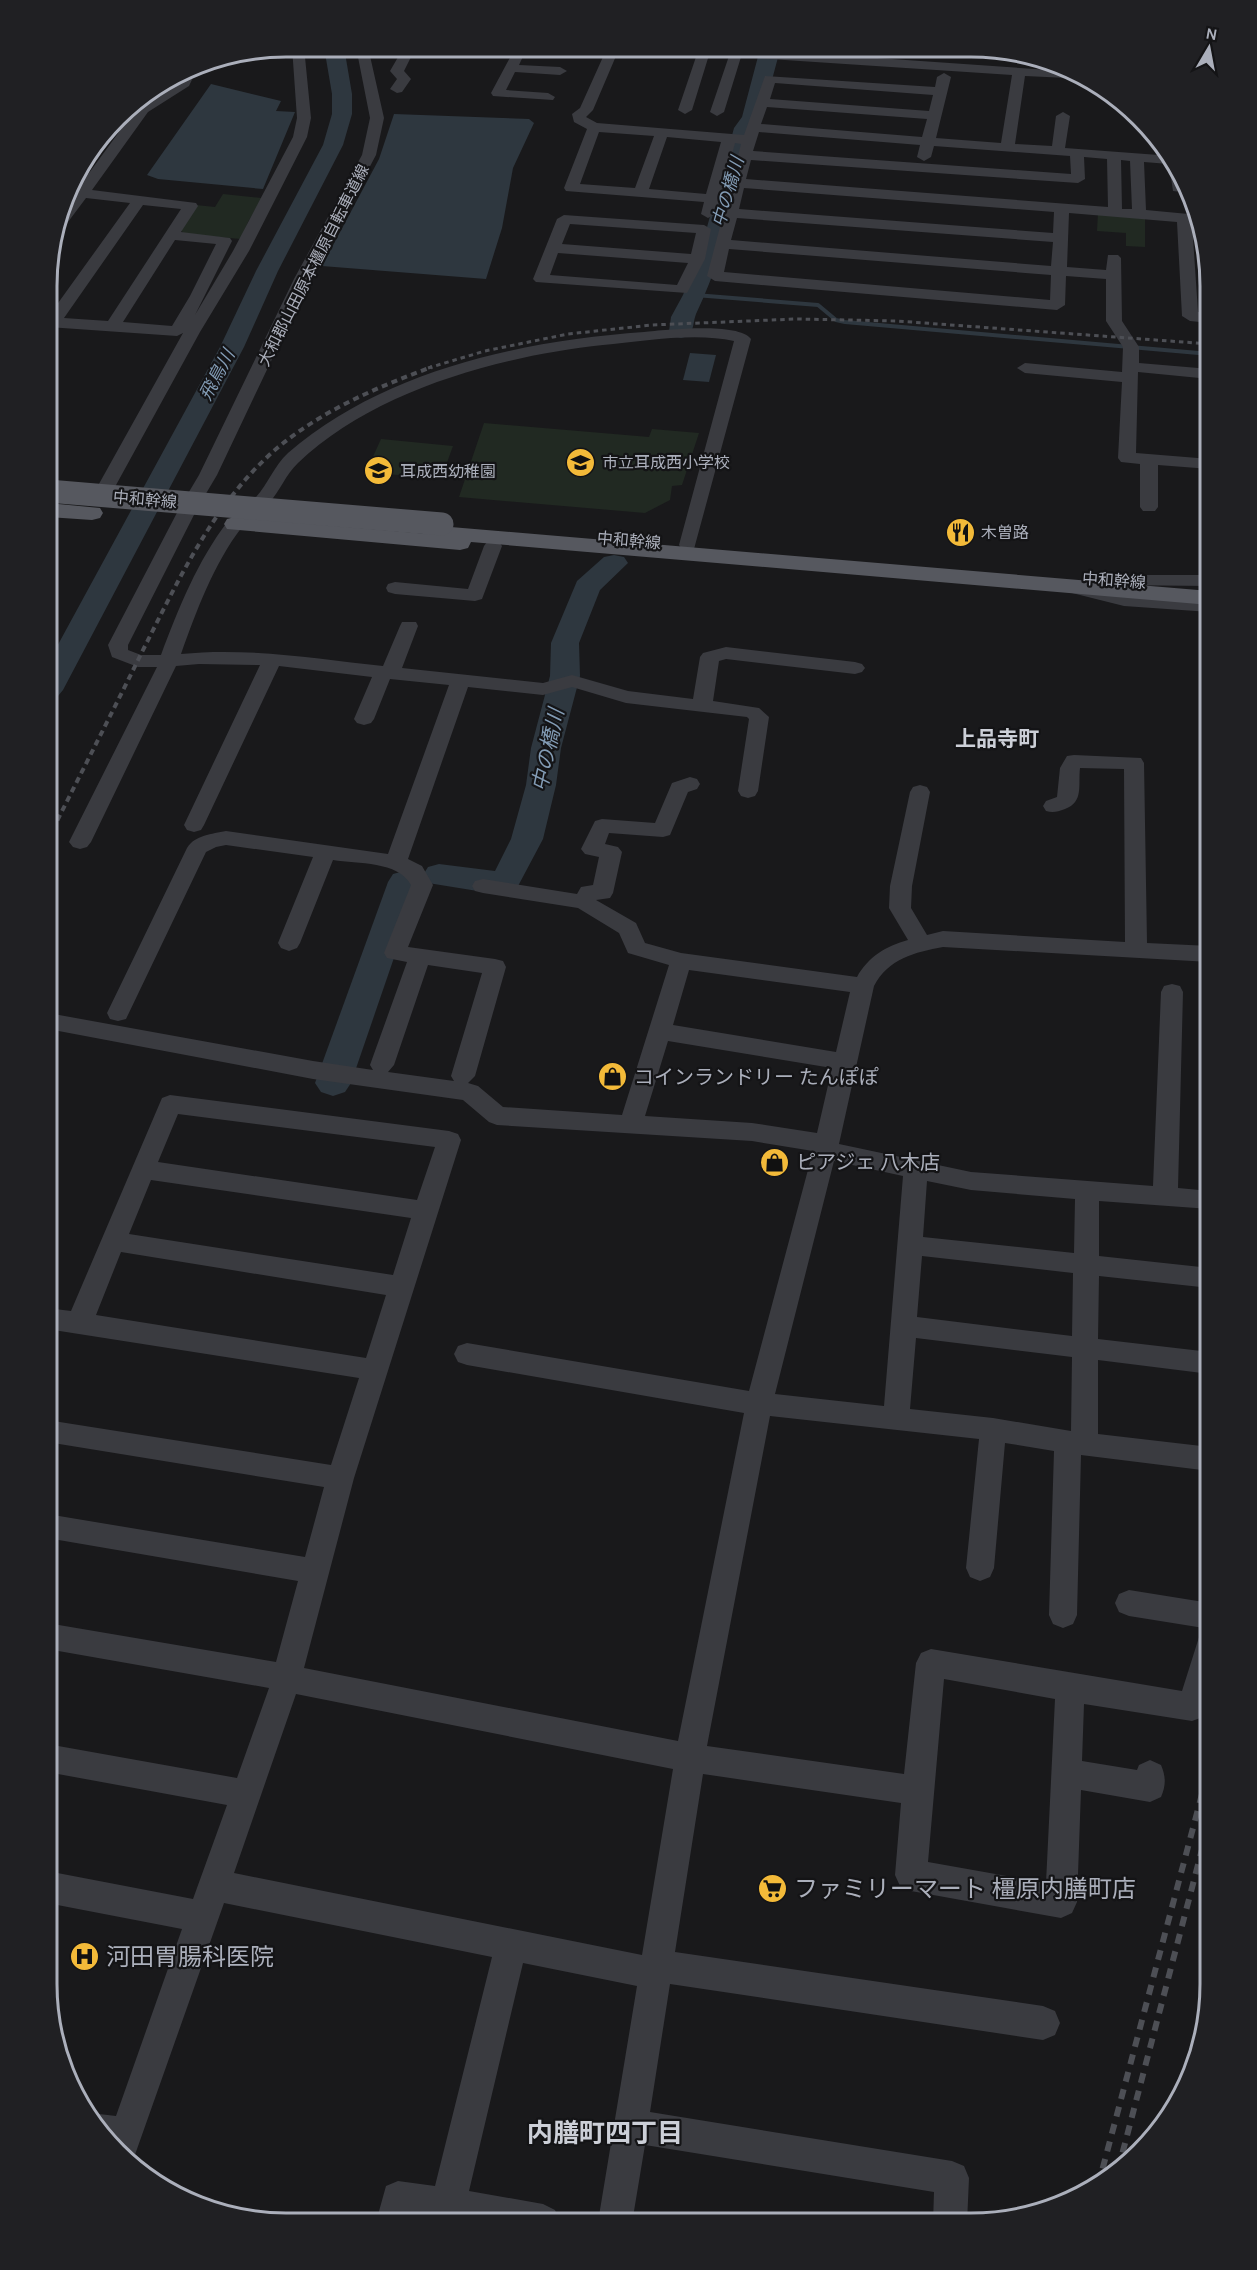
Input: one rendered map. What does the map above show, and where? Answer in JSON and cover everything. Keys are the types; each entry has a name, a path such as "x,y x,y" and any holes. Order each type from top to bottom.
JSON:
{"main road":[{"path":"57,487 99,500"},
{"name":"中和幹線","path":"57,492 708,556 1200,597"},
{"path":"57,508 99,500"},
{"path":"261,502 658,536 688,545"},
{"name":"中和幹線","path":"57,503 688,545 1200,587"},
{"path":"235,524 609,556 708,556"}],"street":[{"path":"189,507 99,500 192,332 241,251 300,137 304,118 299,57"},
{"name":"大和郡山田原本橿原自転車道線","path":"169,661 138,661 119,653 118,645 189,507 208,475 302,279 369,155 377,118 364,57"},
{"path":"397,89 404,79 397,70 405,57"},
{"path":"516,57 498,93 548,97"},
{"path":"609,57 586,110 579,114 582,123 594,127 742,137 926,141 1161,159"},
{"path":"686,110 702,57"},
{"path":"717,112 735,57"},
{"path":"797,57 1061,75"},
{"path":"962,57 1009,60"},
{"path":"511,68 560,71"},
{"path":"902,259 926,141 948,68"},
{"path":"1007,147 1020,73"},
{"path":"940,92 770,79 763,103 742,137 724,202 718,233 715,276 902,259 1059,238"},
{"path":"70,210 143,109 186,80"},
{"path":"172,88 177,88"},
{"path":"763,103 933,115"},
{"path":"1058,151 1063,116"},
{"path":"594,127 571,188 724,202 902,259 1057,305 1062,207"},
{"path":"640,193 662,133"},
{"path":"742,137 745,155 740,183 724,202 718,233 697,259 682,290 541,279 564,219 718,233 902,259 1113,275"},
{"path":"745,155 1078,179 1077,152"},
{"path":"1114,156 1115,212"},
{"path":"1137,158 1136,184 1139,213"},
{"path":"92,165 102,166"},
{"path":"740,183 1190,218"},
{"path":"1115,183 1136,184"},
{"path":"83,193 191,206 112,327"},
{"path":"57,314 140,199"},
{"path":"1191,224 1188,251 1195,284 1190,316 1200,317"},
{"path":"57,322 177,332 225,241 171,235"},
{"path":"552,248 697,259"},
{"path":"1188,251 1197,252"},
{"path":"1113,258 1114,321 1131,347 1128,458 1200,463"},
{"path":"80,842 169,661 188,608 235,524 261,502 292,458 329,431 392,396 453,372 550,348 604,339 653,336 738,336 743,339 688,545"},
{"path":"1025,368 1200,374"},
{"path":"1149,459 1149,507"},
{"path":"395,588 475,595 493,546"},
{"path":"1118,580 1200,581"},
{"path":"1066,586 1125,600 1200,606"},
{"path":"364,719 409,626"},
{"path":"702,707 710,657 726,652 855,668"},
{"path":"169,661 199,658 272,660 460,682 543,689 566,683 626,697 752,712 759,717 748,791"},
{"path":"194,825 272,660"},
{"path":"396,862 460,682"},
{"path":"1053,806 1067,801 1070,768 1074,761 1134,764 1136,949"},
{"path":"583,902 589,892 602,892 611,852 592,849 602,826 663,830 678,788 690,784"},
{"path":"920,792 901,886 900,908 921,943"},
{"path":"118,1013 198,848 210,841 226,838 396,862 414,871 422,885 395,953 495,967 463,1076"},
{"path":"289,943 326,852"},
{"path":"483,886 583,902 628,928 636,948 681,961 863,986"},
{"path":"616,2213 690,1758 759,1404 825,1147 863,986 870,970 884,958 921,943 943,939 1200,953"},
{"path":"382,1065 420,956"},
{"path":"631,1124 681,961"},
{"path":"1165,1197 1172,992"},
{"path":"57,1023 313,1070 470,1092 497,1116 752,1132 971,1181 1200,1199"},
{"path":"660,1031 845,1062"},
{"path":"79,1324 170,1104 449,1140 340,1478 287,1678 204,1917 116,2137"},
{"path":"142,1169 427,1211"},
{"path":"896,1419 916,1169"},
{"path":"1063,1615 1084,1348 1087,1192"},
{"path":"113,1241 402,1287"},
{"path":"909,1245 1200,1277"},
{"path":"57,1320 375,1370"},
{"path":"904,1326 1200,1362"},
{"path":"467,1354 759,1404 993,1429 1076,1443 1200,1458"},
{"path":"980,1568 993,1429"},
{"path":"57,1433 340,1478"},
{"path":"57,1528 315,1571"},
{"path":"1129,1603 1200,1614"},
{"path":"57,1638 287,1678 690,1758 917,1791"},
{"path":"1070,1688 1061,1902 911,1875 917,1791 931,1663 1192,1707 1200,1679"},
{"path":"57,1760 245,1794"},
{"path":"1066,1773 1150,1787 1150,1775"},
{"path":"214,1885 511,1945 656,1970 1043,2023"},
{"path":"57,1889 204,1917"},
{"path":"448,2205 511,1945"},
{"path":"631,2126 952,2178 950,2213"},
{"path":"395,2213 398,2198 493,2213"}],"shaded area":[{"path":"211,84 281,101 276,111 295,112 263,189 158,179 147,175"},
{"path":"394,114 529,119 534,123 513,168 502,228 486,279 322,266 379,159"},
{"path":"223,194 262,198 241,239 184,234 181,230 196,205 215,207"},
{"path":"1098,213 1145,216 1145,247 1126,246 1126,233 1097,231"},
{"path":"690,353 716,355 709,382 683,380"},
{"path":"484,423 649,437 652,429 699,433 682,485 672,486 670,500 645,513 459,497"},
{"path":"381,439 453,446 441,479 366,472"}],"waterway":[{"name":"飛鳥川","path":"57,673 232,347 267,271 333,145 342,114 342,94 336,57"},
{"name":"中の橋川","path":"681,331 683,317 695,295 714,242 744,128 752,117 768,57"},
{"path":"695,295 818,305 836,320 845,322 1200,353"},
{"name":"中の橋川","path":"439,875 490,882 506,880 527,839 541,785 546,748 565,676 565,643 587,587 614,563"},
{"name":"中の橋川","path":"333,1083 404,882"}],"railway":[{"path":"428,368 485,351 568,334 652,325 796,319 897,321 1200,343"},
{"path":"57,821 184,570 216,518 234,494 254,471 293,435 350,401 432,367"},
{"path":"1102,2172 1200,1802"},
{"path":"1122,2156 1200,1857"}],"place":[{"name":"市立耳成西小学校","path":"581,462"},
{"name":"耳成西幼稚園","path":"379,471"},
{"name":"木曽路","path":"960,532"},
{"name":"コインランドリー たんぽぽ","path":"613,1077"},
{"name":"ピアジェ 八木店","path":"775,1162"},
{"name":"ファミリーマート 橿原内膳町店","path":"773,1889"},
{"name":"河田胃腸科医院","path":"85,1957"}],"district":[{"name":"上品寺町","path":"997,739"},
{"name":"内膳町四丁目","path":"605,2133"}]}
